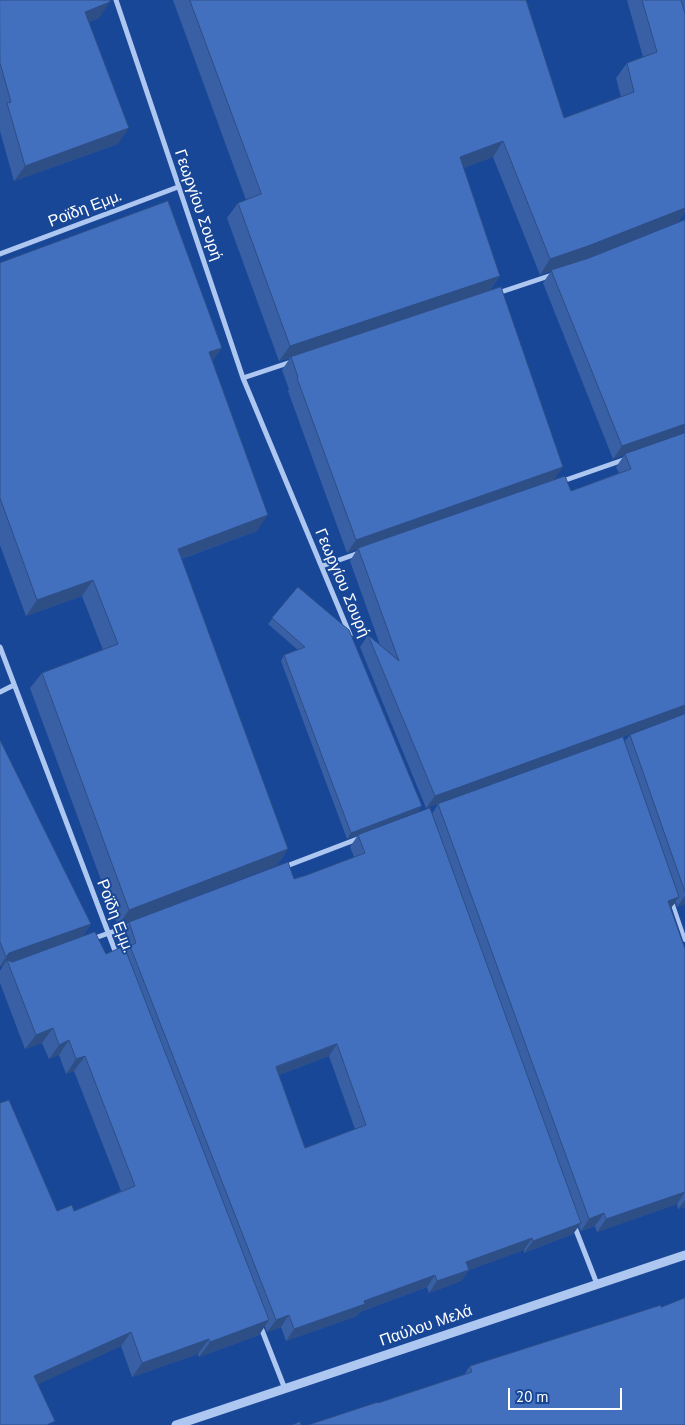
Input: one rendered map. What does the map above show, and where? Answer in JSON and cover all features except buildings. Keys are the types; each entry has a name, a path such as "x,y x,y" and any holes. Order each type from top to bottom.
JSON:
{"street":[{"name":"Γεωργίου Σουρή","path":"116,0 243,378 352,639"},
{"name":"Ροϊδη Εμμ.","path":"0,254 178,187"},
{"path":"495,294 560,272"},
{"path":"243,378 299,360"},
{"path":"555,484 629,458"},
{"path":"322,566 368,550"},
{"name":"Ροϊδη Εμμ.","path":"0,647 119,962"},
{"path":"0,692 14,685"},
{"path":"276,870 368,835"},
{"path":"86,941 136,924"},
{"path":"573,1223 597,1284"},
{"name":"Παύλου Μελά","path":"176,1425 685,1255"},
{"path":"256,1315 285,1389"}],"lane":[{"path":"668,893 685,940"}]}
